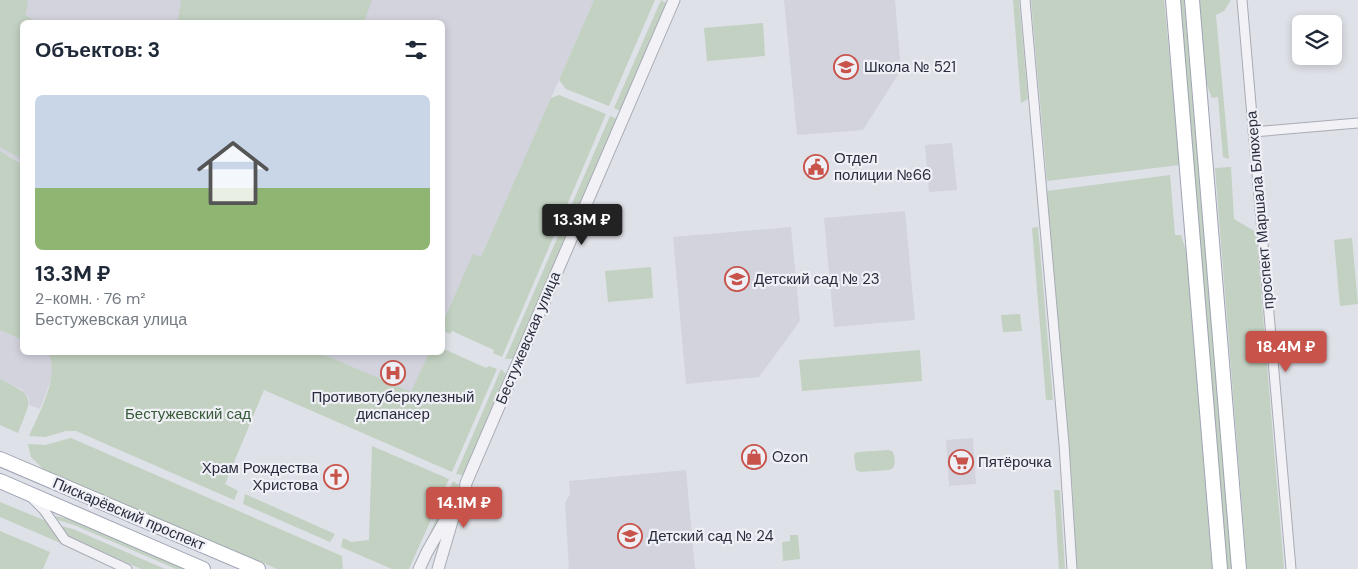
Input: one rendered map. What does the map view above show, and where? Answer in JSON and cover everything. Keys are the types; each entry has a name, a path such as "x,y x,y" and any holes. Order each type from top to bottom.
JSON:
{"main road":[{"path":"1173,0 1220,569"},
{"path":"1192,0 1239,569"},
{"name":"Пискарёвский проспект","path":"0,459 258,569"},
{"name":"Пискарёвский проспект","path":"0,481 203,569"}],"street":[{"name":"Бестужевская улица","path":"438,569 453,518 465,491 466,483 674,0"},
{"path":"1025,0 1063,435 1072,569"},
{"name":"проспект Маршала Блюхера","path":"1242,0 1291,569"},
{"path":"1253,132 1358,123"},
{"name":"Бестужевская улица","path":"419,569 461,489 466,483"},
{"path":"27,493 44,510 65,540 127,569"}],"shaded area":[{"path":"0,0 594,0 481,258 473,255 445,318 445,20 20,20 20,162 0,151"},
{"name":"Школа № 521","path":"784,0 895,0 901,70 863,130 797,135"},
{"path":"952,143 957,190 929,192 925,145"},
{"path":"905,211 915,320 834,327 824,218"},
{"name":"Детский сад № 23","path":"791,227 800,321 759,377 686,384 673,237"},
{"path":"0,330 20,339 20,355 49,355 51,358 53,368 50,382 40,409 29,405 29,398 21,389 0,379"},
{"name":"Противотуберкулезный диспансер","path":"325,355 428,355 412,393"},
{"name":"Пятёрочка","path":"973,438 976,484 949,486 946,440"},
{"name":"Детский сад № 24","path":"686,470 695,569 569,569 565,503 570,494 569,481"}],"green space":[{"path":"0,0 27,0 28,5 25,15 34,20 20,20 20,158 0,147"},
{"path":"181,0 372,0 365,20 178,20"},
{"path":"594,0 655,0 609,106 566,89 559,80"},
{"path":"661,0 666,3 621,111 614,108"},
{"path":"1013,0 1019,0 1028,99 1021,103"},
{"path":"1031,0 1164,0 1180,165 1047,181"},
{"path":"1179,0 1184,0 1232,569 1227,569"},
{"path":"1198,0 1231,0 1224,11 1216,15 1229,159 1223,157 1218,97 1212,98 1205,80"},
{"path":"763,23 765,56 707,61 704,28"},
{"path":"559,95 606,114 502,357 493,353 494,350 452,331 450,334 445,332 445,317 473,254 481,257 551,98"},
{"path":"610,116 617,119 513,359 505,359"},
{"path":"0,151 20,163 20,339 0,330"},
{"path":"1231,167 1234,219 1256,232 1284,569 1247,569 1215,168"},
{"path":"1170,175 1175,235 1181,235 1187,254 1212,569 1077,569 1072,483 1047,191"},
{"path":"1038,227 1053,400 1046,400 1032,228"},
{"path":"1352,238 1358,304 1340,306 1334,240"},
{"path":"651,267 653,298 608,302 605,271"},
{"path":"1020,314 1022,331 1003,332 1001,315"},
{"name":"Бестужевский сад","path":"445,349 486,368 489,366 497,369 452,472 264,390 225,484 238,491 234,500 76,431 66,431 45,437 29,436 50,383 52,372 49,355 325,355 411,392 428,355 445,355"},
{"path":"920,350 922,381 802,391 799,360"},
{"path":"501,369 506,374 463,475 456,474"},
{"path":"0,379 20,390 28,399 26,412 18,433 0,425"},
{"path":"71,438 342,556 343,569 277,569 43,469 31,457 28,444 45,445"},
{"path":"372,446 449,479 409,569 392,569 341,547 343,538 351,542 369,540"},
{"path":"892,451 894,455 895,462 893,468 889,470 860,472 856,470 855,453"},
{"path":"453,481 459,485 449,508 426,542"},
{"path":"1054,490 1060,490 1065,569 1059,569"},
{"path":"245,494 335,534 330,542 243,504"},
{"path":"0,502 46,521 65,545 0,517"},
{"path":"55,516 78,521 189,569 176,569 74,525 58,520"},
{"path":"61,526 73,529 165,569 141,569 68,536"},
{"path":"0,531 50,552 43,569 0,569"},
{"path":"790,535 798,535 800,559 783,561 782,542 790,541"}],"place":[{"name":"Школа № 521","path":"846,67"},
{"name":"Отдел полиции №66","path":"816,167"},
{"name":"Детский сад № 23","path":"737,279"},
{"name":"Противотуберкулезный диспансер","path":"393,373"},
{"name":"Ozon","path":"754,457"},
{"name":"Пятёрочка","path":"961,462"},
{"name":"Храм Рождества Христова","path":"336,477"},
{"name":"Детский сад № 24","path":"630,536"}]}
